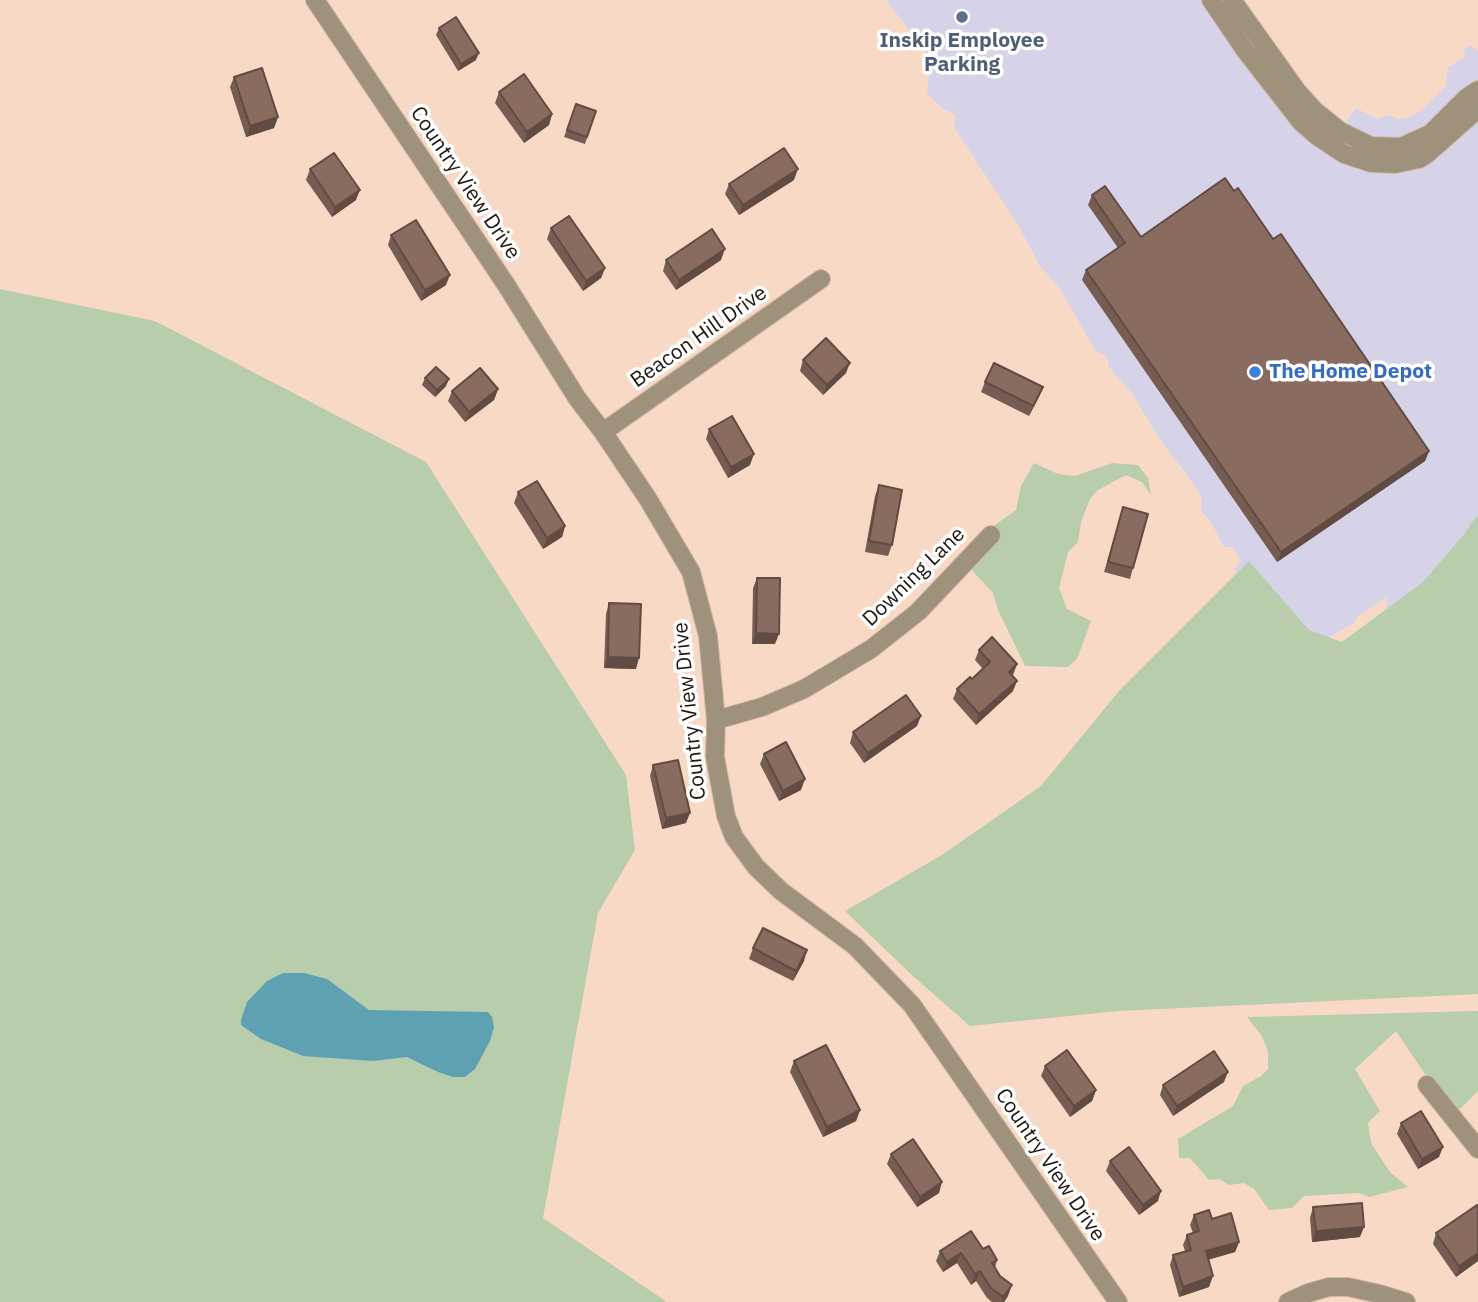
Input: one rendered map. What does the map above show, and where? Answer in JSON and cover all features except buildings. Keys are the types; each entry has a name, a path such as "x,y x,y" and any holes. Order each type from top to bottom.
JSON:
{"street":[{"name":"Country View Drive","path":"316,0 505,283 577,398 604,432 649,499 691,572 708,636 716,720 715,757 726,816 744,853 781,891 855,946 912,1005 1118,1302"},
{"path":"1211,0 1245,50 1301,122 1344,154 1371,163 1395,164 1419,159 1478,109"},
{"path":"1232,0 1297,91 1314,110 1340,131 1371,146 1401,147 1421,139 1478,90"},
{"name":"Beacon Hill Drive","path":"604,432 821,279"},
{"name":"Downing Lane","path":"716,720 762,707 804,689 871,649 918,612 991,535"},
{"path":"1427,1086 1478,1149"},
{"path":"1288,1302 1329,1287 1369,1292 1405,1302"}],"shaded area":[{"path":"886,0 1213,0 1273,88 1331,142 1356,108 1377,119 1390,115 1404,119 1421,111 1446,86 1448,67 1465,57 1464,50 1470,45 1478,50 1478,536 1394,620 1386,607 1388,596 1357,617 1354,623 1330,637 1329,651 1234,570 1241,561 1232,547 1224,547 1211,522 1201,511 1202,498 1199,491 1159,438 1132,393 1109,367 1107,357 1095,350 1059,287 1040,266 1017,223 954,127 955,115 943,109 927,94 929,74 935,64"}],"green space":[{"path":"0,289 155,321 426,462 626,775 635,850 598,913 543,1218 667,1302 0,1302"},
{"path":"1034,463 1058,474 1075,476 1112,463 1138,465 1148,478 1151,495 1142,482 1126,475 1098,490 1090,499 1081,522 1078,542 1068,552 1059,588 1067,609 1091,621 1077,659 1068,667 1025,666 998,610 993,593 966,564 991,535 995,525 1016,510 1021,486"},
{"path":"1478,514 1478,994 1119,1011 970,1026 845,911 942,855 1041,786 1119,691 1249,561 1309,630 1342,642 1423,582"},
{"path":"1478,1011 1478,1091 1458,1111 1429,1080 1396,1031 1355,1069 1380,1111 1368,1123 1371,1143 1390,1172 1408,1187 1369,1197 1359,1193 1304,1196 1292,1208 1269,1210 1254,1189 1244,1183 1229,1185 1219,1179 1209,1180 1190,1158 1179,1158 1178,1139 1233,1106 1243,1086 1268,1069 1268,1051 1262,1036 1247,1017"}],"water":[{"path":"283,973 304,973 327,979 369,1010 488,1012 494,1027 490,1041 475,1069 465,1077 453,1077 438,1072 407,1057 373,1061 303,1056 261,1039 241,1025 247,1002 267,981"}],"place":[{"name":"Inskip Employee Parking","path":"962,17"},
{"name":"The Home Depot","path":"1255,372"}]}
